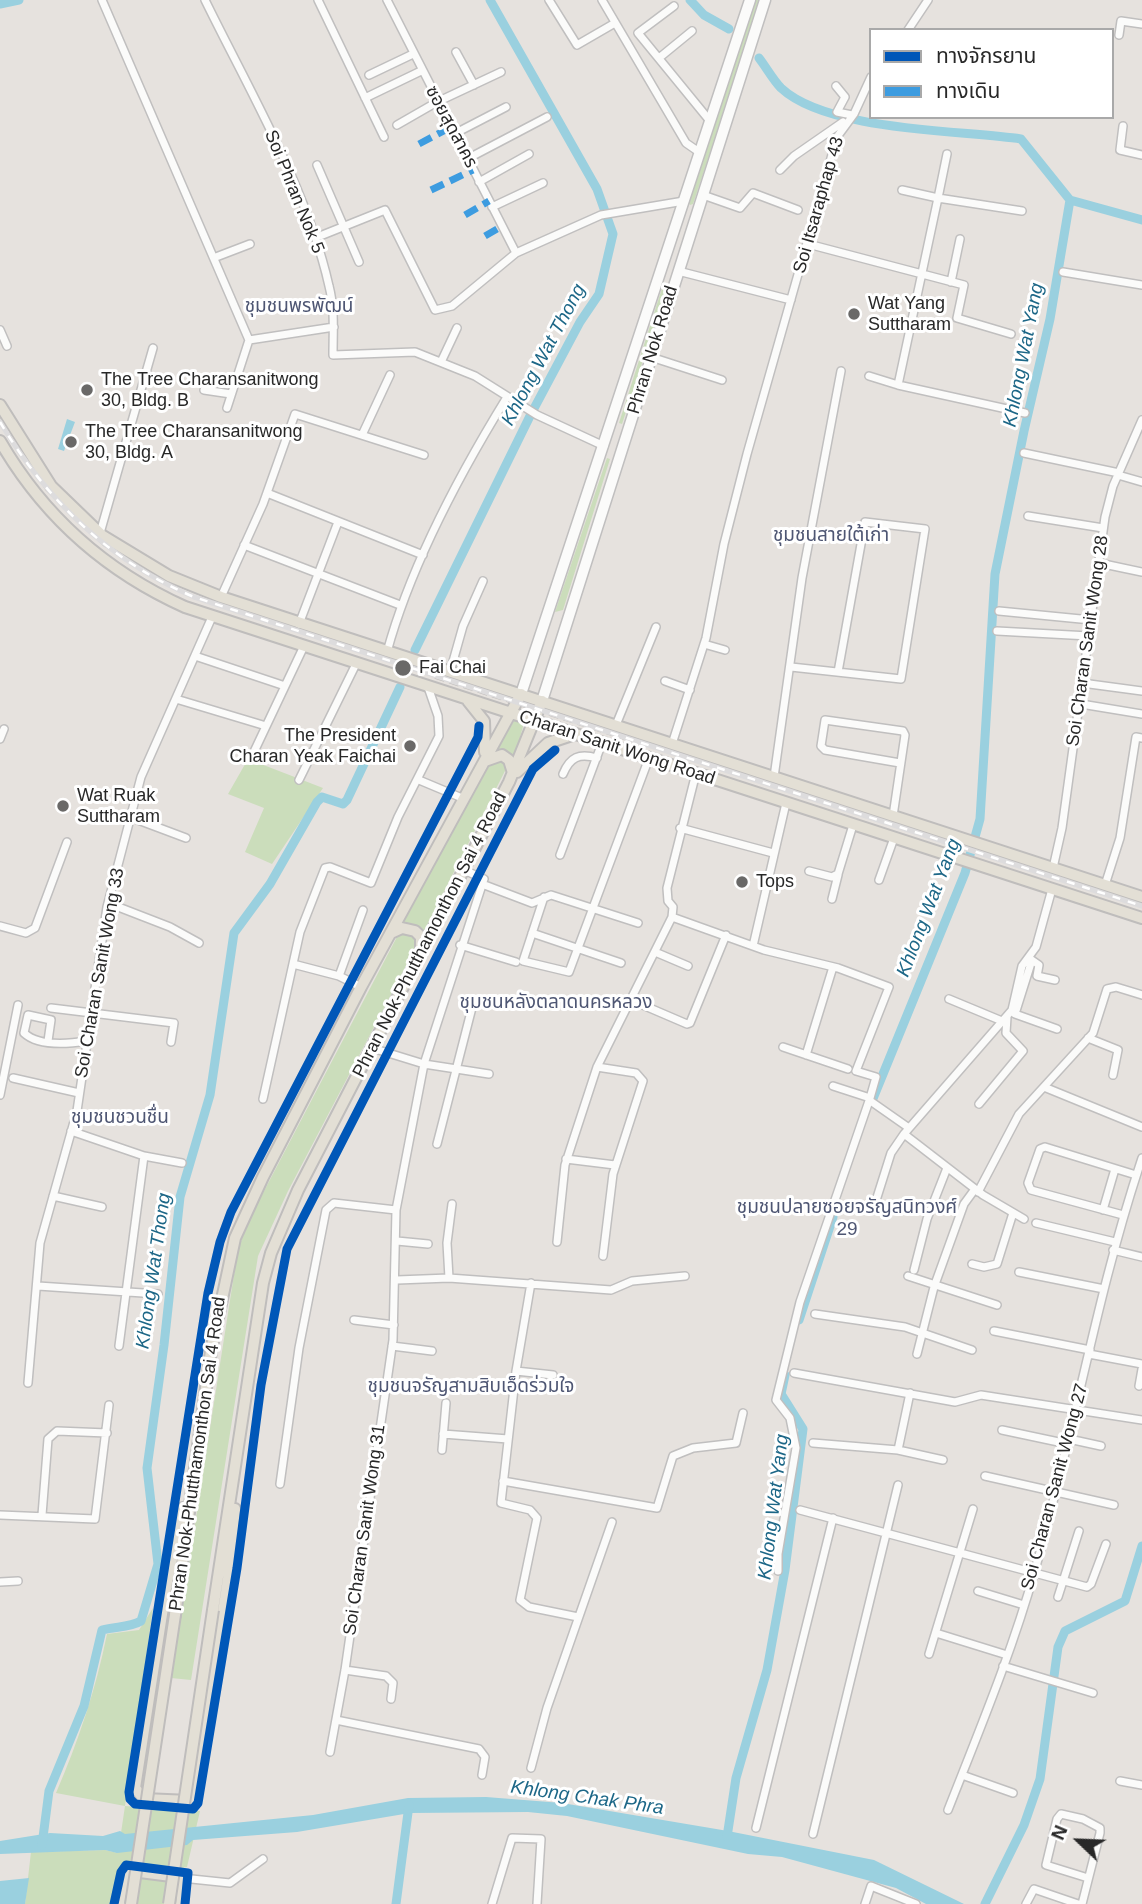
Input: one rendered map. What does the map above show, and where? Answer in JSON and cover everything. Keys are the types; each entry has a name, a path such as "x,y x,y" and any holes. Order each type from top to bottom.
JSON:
{"main road":[{"name":"Phran Nok Road","path":"520,694 750,0"},
{"name":"Phran Nok Road","path":"542,701 765,0"},
{"path":"684,201 685,207 692,209 702,197"},
{"path":"668,250 669,259 675,263 684,252"},
{"path":"658,280 668,276 675,282"},
{"name":"Charan Sanit Wong Road","path":"0,405 51,486 102,535 144,569 187,590 432,681 451,694 1142,918"},
{"name":"Charan Sanit Wong Road","path":"0,441 48,510 101,558 145,587 212,617 356,664 432,681"},
{"name":"Charan Sanit Wong Road","path":"102,535 169,576 221,597 1142,897"},
{"name":"Charan Sanit Wong Road","path":"101,558 180,598 432,681"},
{"path":"451,694 461,687 462,680 453,673"},
{"name":"Phran Nok-Phutthamonthon Sai 4 Road","path":"131,1904 218,1309 235,1238 262,1177 361,987 520,694"},
{"path":"466,699 484,721 487,735 482,762"},
{"name":"Phran Nok-Phutthamonthon Sai 4 Road","path":"169,1904 257,1316 271,1253 298,1190 512,776 542,701"},
{"path":"608,745 605,731 618,726"},
{"path":"512,776 548,743 575,734"},
{"name":"Charan Sanit Wong Road","path":"630,742 828,806"},
{"path":"482,762 496,754 502,755 510,762 512,776"},
{"path":"828,806 910,821"},
{"path":"828,806 899,839"},
{"path":"387,938 395,929 415,931 421,937 419,957"},
{"path":"198,1439 167,1583 135,1788 140,1797 150,1801 185,1802 193,1798 196,1791 228,1579 239,1447"},
{"path":"119,1904 124,1879 132,1871 182,1878 181,1904"}],"street":[{"path":"103,0 216,257 249,340 227,408"},
{"name":"Soi Phran Nok 5","path":"205,0 261,113 316,238 330,288 334,327 333,352 336,357 415,352 475,376 537,415 604,446"},
{"path":"318,0 384,137"},
{"name":"ซอยสุดสาคร","path":"387,0 479,182 490,196 492,207 516,253"},
{"path":"549,0 577,45 615,23"},
{"path":"602,0 689,146 699,152"},
{"path":"913,28 928,0"},
{"path":"674,6 638,33 710,121"},
{"path":"1119,35 1121,21 1142,24"},
{"path":"659,58 692,32"},
{"path":"456,52 474,85"},
{"path":"369,75 412,54"},
{"path":"365,98 421,71"},
{"path":"397,125 437,102 502,72"},
{"path":"836,86 845,97 837,112 850,117"},
{"name":"Soi Itsaraphap 43","path":"673,744 704,644 744,467 837,137 868,90"},
{"path":"454,134 506,107"},
{"path":"467,159 547,117"},
{"path":"780,170 826,132 850,117"},
{"path":"1123,126 1120,150 1142,155"},
{"path":"479,182 529,154"},
{"path":"898,385 947,154"},
{"path":"317,165 359,261"},
{"path":"492,207 543,183"},
{"path":"902,190 1022,211"},
{"path":"702,197 740,208 753,194 798,210"},
{"path":"320,236 383,210 387,211 435,310 452,306 516,253 601,215 684,201"},
{"path":"951,282 960,239"},
{"path":"216,257 250,244"},
{"path":"808,244 964,285 958,319 1011,334"},
{"path":"678,271 791,300"},
{"path":"1063,272 1142,285"},
{"path":"249,340 334,327"},
{"path":"441,362 457,328"},
{"path":"0,330 7,346"},
{"path":"102,535 153,348"},
{"path":"651,357 722,380"},
{"path":"774,777 802,578 841,371"},
{"path":"362,435 390,375"},
{"path":"869,376 1025,413"},
{"path":"204,390 231,394"},
{"path":"387,652 400,605 485,433 507,397"},
{"path":"221,597 267,493 295,414 424,455"},
{"name":"Soi Charan Sanit Wong 28","path":"1053,868 1062,828 1081,704 1104,528 1119,474 1139,434 1142,420"},
{"path":"1024,453 1119,474 1142,482"},
{"path":"267,493 424,555"},
{"path":"1028,516 1104,528"},
{"path":"299,624 338,522"},
{"path":"791,667 901,679 925,530 865,522 838,672"},
{"path":"244,545 400,605"},
{"path":"1099,563 1142,572"},
{"path":"453,673 463,626 484,581"},
{"path":"999,611 1091,620"},
{"name":"Soi Charan Sanit Wong 33","path":"28,1383 40,1243 79,1093 108,903 141,777 212,617"},
{"path":"618,726 656,627"},
{"path":"997,631 1089,636"},
{"path":"704,644 725,650"},
{"path":"252,756 304,646"},
{"path":"195,656 285,687"},
{"path":"299,780 356,664"},
{"path":"263,1099 300,932 325,868 330,867 371,883 398,817 418,780 440,729 432,681"},
{"path":"665,681 690,690"},
{"path":"1082,683 1142,691"},
{"path":"176,699 266,726"},
{"path":"1081,704 1142,713"},
{"path":"893,816 905,734 902,731 825,720 821,746 836,753 900,763"},
{"path":"0,739 4,729"},
{"path":"1105,885 1120,838 1139,738"},
{"path":"560,855 597,758 608,745"},
{"path":"563,775 568,762 574,757 586,755 597,758"},
{"path":"544,897 523,961 569,972 602,879 612,863 649,758"},
{"path":"557,1242 566,1159 597,1067 672,917 673,907 667,891 680,828 696,773"},
{"path":"418,780 462,798"},
{"path":"753,946 786,803"},
{"path":"130,817 186,838"},
{"path":"832,899 853,825"},
{"path":"680,828 773,853"},
{"path":"880,880 899,839"},
{"path":"0,926 26,933 35,928 67,842"},
{"path":"464,870 484,879 482,884 532,903 551,895 638,923"},
{"path":"809,871 832,877 838,874"},
{"name":"Soi Charan Sanit Wong 31","path":"330,1752 345,1670 392,1346 397,1280 397,1210 424,1064 482,884"},
{"path":"1052,889 1016,1014 1057,1030"},
{"path":"108,903 170,927 199,943"},
{"path":"339,976 363,910"},
{"path":"672,917 753,946 833,967 889,987 852,1070"},
{"path":"532,933 621,963"},
{"path":"631,1000 690,1023 726,935"},
{"path":"460,946 516,962"},
{"path":"655,952 688,966"},
{"path":"1030,959 1039,965 1037,976 1055,980"},
{"path":"873,1210 891,1153 906,1131 1012,1010 1022,966 1030,959"},
{"path":"293,964 339,976 361,987"},
{"path":"806,1055 833,967"},
{"path":"917,1354 935,1285 964,1203 976,1190 1019,1115 1093,1033 1107,989 1116,987 1142,995"},
{"path":"949,999 1004,1019"},
{"path":"437,1144 474,1000"},
{"path":"0,1095 18,1005"},
{"path":"51,1008 91,1015 174,1023 171,1042"},
{"path":"48,1041 51,1020 28,1015 25,1036 48,1041 67,1045 87,1041"},
{"path":"979,1104 1023,1051 1006,1032 1004,1019"},
{"path":"1088,1038 1120,1053"},
{"path":"1113,1075 1124,1043"},
{"path":"778,1571 778,1554 796,1448 790,1418 776,1400 800,1302 876,1077 783,1047"},
{"path":"372,1048 424,1064 489,1074"},
{"path":"597,1067 636,1073 643,1081 615,1166 603,1256"},
{"path":"13,1078 79,1093"},
{"path":"833,1086 869,1099 947,1168 976,1190 1024,1219"},
{"path":"1044,1087 1142,1127"},
{"path":"71,1131 144,1156 182,1163"},
{"path":"1123,1215 1031,1190 1028,1183 1042,1147 1136,1175"},
{"path":"119,1346 144,1156"},
{"name":"Soi Charan Sanit Wong 27","path":"948,1810 1003,1666 1035,1571 1077,1410 1114,1246 1142,1158"},
{"path":"566,1159 615,1166"},
{"path":"947,1168 927,1219 911,1273 935,1285 997,1305"},
{"path":"1103,1210 1115,1169"},
{"path":"53,1196 102,1206"},
{"path":"281,1484 299,1348 326,1210 334,1203 397,1210"},
{"path":"449,1278 447,1243 452,1204"},
{"path":"972,1264 984,1268 997,1264 1013,1213"},
{"path":"1036,1223 1142,1256"},
{"path":"397,1241 428,1244"},
{"path":"1019,1272 1104,1289"},
{"path":"397,1280 449,1278 611,1290 632,1281 685,1276"},
{"path":"531,1283 516,1370 501,1503 530,1510 537,1518 520,1600 529,1607 578,1617"},
{"path":"38,1286 158,1294"},
{"path":"815,1314 905,1327 972,1350"},
{"path":"354,1320 394,1325"},
{"path":"994,1331 1090,1352 1142,1367 1139,1386"},
{"path":"392,1346 432,1351"},
{"path":"516,1370 553,1375"},
{"path":"794,1373 955,1402 981,1395 1142,1420"},
{"path":"898,1450 910,1393"},
{"path":"442,1450 446,1403"},
{"path":"0,1515 95,1519 110,1405"},
{"path":"503,1481 657,1508 673,1456 693,1448 736,1443 743,1413"},
{"path":"1002,1430 1101,1446"},
{"path":"42,1515 48,1439 51,1434 107,1433"},
{"path":"443,1434 508,1438"},
{"path":"813,1443 898,1450 943,1460"},
{"path":"985,1476 1114,1505"},
{"path":"813,1834 898,1485"},
{"path":"929,1654 973,1509"},
{"path":"800,1510 1090,1587 1106,1544"},
{"path":"757,1828 833,1518"},
{"path":"531,1768 547,1708 612,1522"},
{"path":"1058,1597 1079,1531"},
{"path":"0,1582 18,1581"},
{"path":"978,1591 1024,1605"},
{"path":"936,1633 1007,1655"},
{"path":"1003,1666 1093,1693"},
{"path":"345,1670 386,1676 393,1683 391,1699"},
{"path":"336,1720 479,1749 485,1757 482,1775"},
{"path":"962,1775 1013,1793"},
{"path":"1120,1781 1142,1785"},
{"path":"1027,1904 1034,1889 1080,1904 1088,1878 1100,1828 1083,1819 1061,1814 1057,1819 1046,1865 1088,1878"},
{"path":"492,1904 512,1838 541,1839 537,1904"},
{"path":"182,1878 230,1883 262,1859"},
{"path":"865,1904 871,1886 916,1904"}],"green space":[{"path":"755,0 761,0 693,204 690,205 688,201"},
{"path":"664,282 668,285 622,424 619,423"},
{"path":"607,458 610,459 563,610 555,612"},
{"path":"515,719 524,723 515,755 497,750"},
{"path":"248,759 323,788 272,864 245,852 264,808 228,794"},
{"path":"499,759 507,767 423,933 403,922 489,766"},
{"path":"399,933 413,935 416,947 288,1191 258,1256 191,1680 171,1678 238,1249 252,1214"},
{"path":"153,1608 125,1806 56,1793 86,1715 107,1634 139,1630"},
{"path":"125,1806 200,1811 187,1867 181,1868 175,1904 124,1904 129,1869 120,1868 113,1904 25,1904 31,1852 105,1850 118,1853"}],"water":[{"path":"67,419 75,422 64,451 58,449"},
{"path":"486,1797 562,1803 728,1831 874,1860 964,1904 926,1904 896,1888 782,1857 748,1854 567,1816 528,1812 410,1813 297,1832 193,1840 187,1845 117,1853 105,1850 0,1854 0,1841 50,1833 103,1836 120,1831 125,1834 313,1815 408,1798"},
{"path":"29,1878 25,1904 0,1904 0,1881"}],"waterway":[{"path":"0,4 19,0"},
{"name":"Khlong Wat Thong","path":"415,650 530,416 580,322 599,294 613,234 597,189 490,0"},
{"name":"Khlong Wat Yang","path":"690,0 704,15 729,29"},
{"name":"Khlong Wat Yang","path":"759,58 781,88 802,102 829,113 895,126 1021,139 1070,200 1050,319 995,574 980,819 965,873 872,1101"},
{"path":"1070,200 1142,220"},
{"name":"Khlong Wat Thong","path":"42,1845 49,1791 84,1706 102,1630 141,1621 158,1564 147,1468 180,1197 210,1095 234,933 270,884 317,802 322,797 343,804 347,800 400,687"},
{"name":"Khlong Wat Yang","path":"799,1320 833,1217"},
{"name":"Khlong Wat Yang","path":"727,1837 736,1778 767,1670 785,1570 803,1429 781,1394 785,1375"},
{"path":"985,1904 1024,1825 1040,1779 1058,1647 1065,1631 1125,1601 1142,1546"},
{"path":"396,1904 409,1805"}],"tunnel":[{"path":"436,674 631,737"}],"railway":[{"path":"0,422 38,478 83,526 134,566 194,597 1142,906"}],"marked path":[{"path":"419,144 451,127"},
{"path":"431,190 473,170"},
{"path":"465,215 489,201"},
{"path":"485,236 502,226"}],"cycle path":[{"path":"479,726 478,737 231,1212 220,1242 208,1293 129,1792 130,1799 135,1804 193,1809 198,1803 237,1568 261,1385 287,1249 533,769 555,750"},
{"path":"114,1904 121,1872 126,1865 188,1873 185,1904"}],"place":[{"name":"Wat Yang Suttharam","path":"854,314"},
{"name":"The Tree Charansanitwong 30, Bldg. B","path":"87,390"},
{"name":"The Tree Charansanitwong 30, Bldg. A","path":"71,442"},
{"name":"Fai Chai","path":"403,668"},
{"name":"The President Charan Yeak Faichai","path":"410,746"},
{"name":"Wat Ruak Suttharam","path":"63,806"},
{"name":"Tops","path":"742,882"}],"district":[{"name":"ชุมชนพรพัฒน์","path":"299,307"},
{"name":"ชุมชนสายใต้เก่า","path":"831,536"},
{"name":"ชุมชนหลังตลาดนครหลวง","path":"556,1003"},
{"name":"ชุมชนชวนชื่น","path":"120,1118"},
{"name":"ชุมชนปลายซอยจรัญสนิทวงศ์ 29","path":"847,1219"},
{"name":"ชุมชนจรัญสามสิบเอ็ดร่วมใจ","path":"471,1387"}],"water label":[{"name":"Khlong Chak Phra","path":"587,1798"}]}
